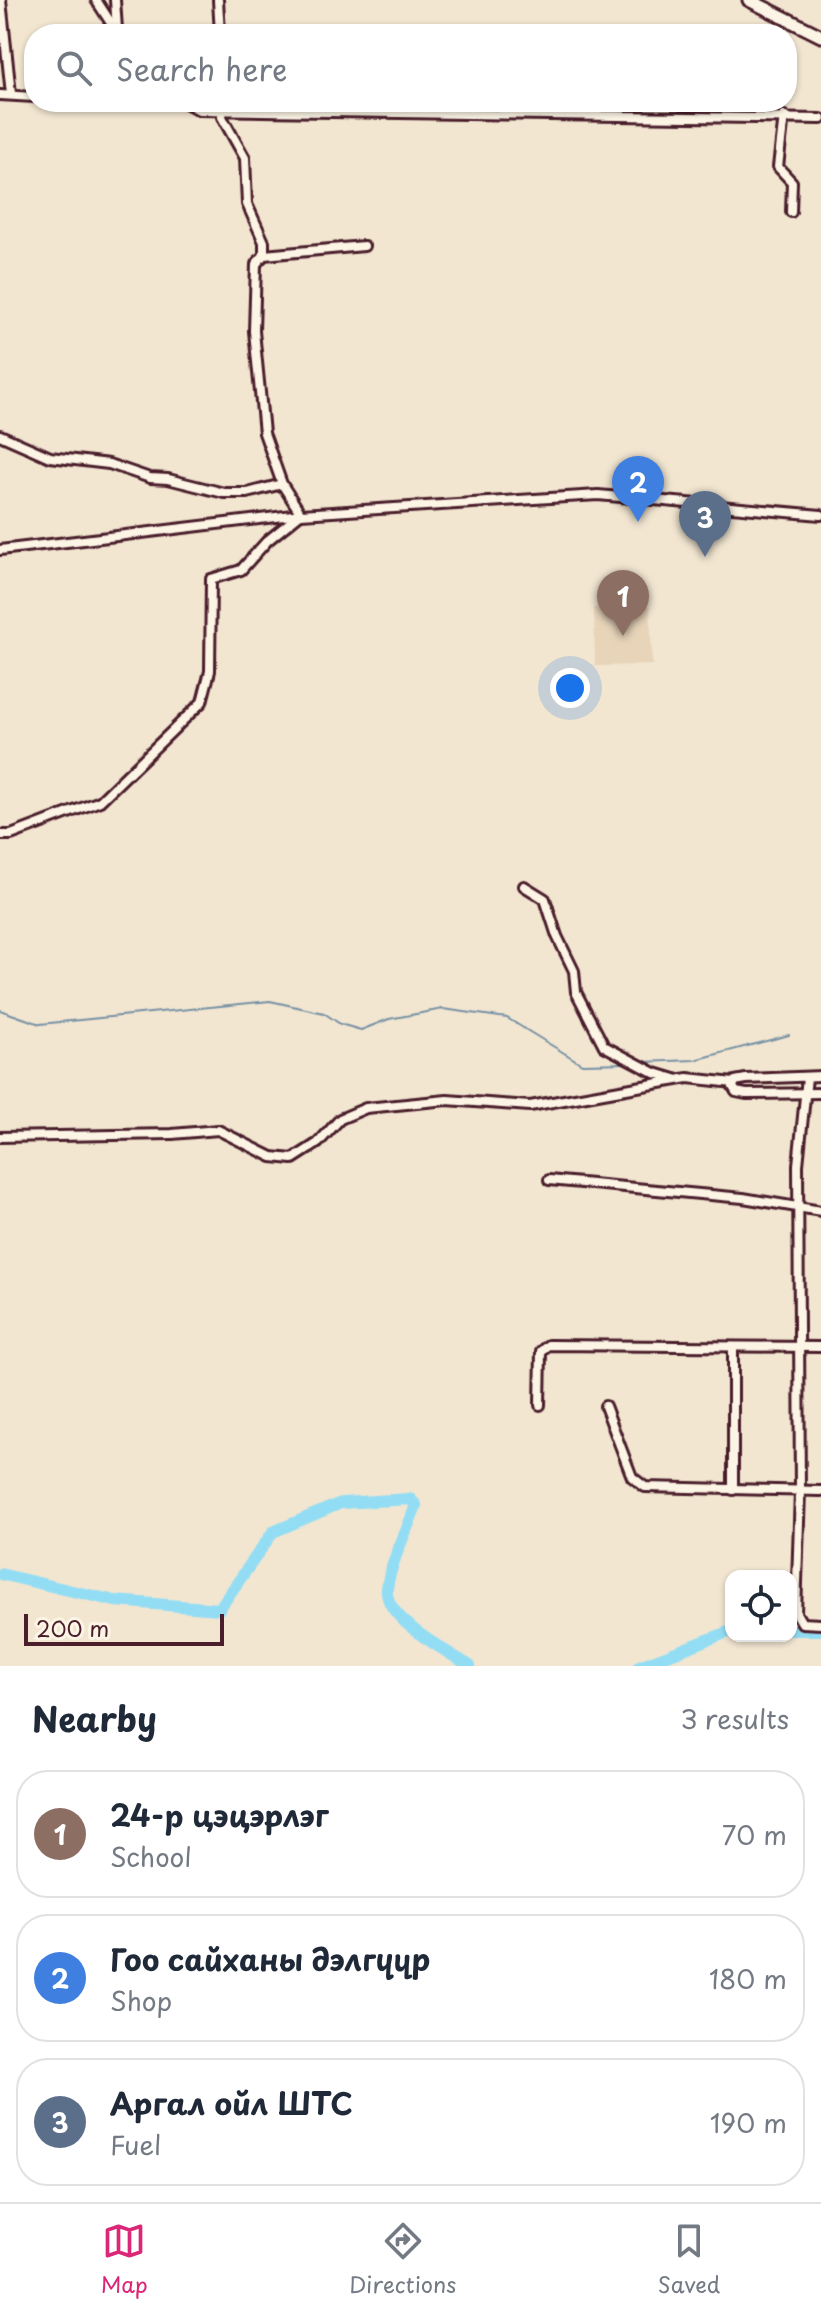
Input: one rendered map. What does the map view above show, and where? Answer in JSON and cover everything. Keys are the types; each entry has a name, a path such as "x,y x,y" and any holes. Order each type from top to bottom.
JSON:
{"main road":[{"path":"749,0 821,36"}],"street":[{"path":"1,0 11,94"},
{"path":"96,0 112,24"},
{"path":"115,0 117,24"},
{"path":"218,0 219,24"},
{"path":"0,95 24,96"},
{"path":"222,112 222,117 245,158 247,204 264,242 264,255 256,264 254,331 264,433 282,484 301,514"},
{"path":"418,112 613,118 784,116 821,119"},
{"path":"784,116 778,167 792,182 791,212"},
{"path":"264,255 364,246"},
{"path":"0,435 50,457 109,464 150,478 168,479 224,493 247,493 282,484"},
{"path":"0,550 301,514 598,495 821,515"},
{"path":"0,835 11,835 100,801 202,702 210,671 211,579 241,570 267,541 301,514"},
{"path":"524,886 545,899 557,936 574,971 576,992 604,1046 655,1073 680,1080 734,1083 746,1079 821,1076"},
{"path":"807,1077 798,1208 800,1491 797,1618 802,1623 821,1624"},
{"path":"0,1137 172,1134 218,1130 272,1157 293,1159 318,1143 340,1119 366,1108 447,1100 542,1105 583,1094 612,1093 680,1080"},
{"path":"734,1083 736,1092 821,1093"},
{"path":"549,1180 743,1198 821,1211"},
{"path":"540,1405 541,1351 548,1345 821,1347"},
{"path":"733,1347 733,1490"},
{"path":"605,1406 638,1483 677,1490 821,1491"}],"shaded area":[{"path":"650,606 652,665 595,666 594,608"}],"waterway":[{"path":"0,1010 40,1024 270,1001 324,1013 340,1024 361,1030 389,1019 443,1009 507,1018 582,1064 627,1063"},
{"path":"642,1062 695,1060 789,1035"},
{"path":"0,1574 115,1601 219,1609 273,1532 341,1503 410,1499 416,1505 392,1567 387,1588 388,1600 418,1633 470,1666"},
{"path":"797,1630 821,1630"},
{"path":"639,1666 725,1633"}],"place":[{"name":"Гоо сайханы дэлгүүр","path":"638,522"},
{"name":"Аргал ойл ШТС","path":"705,557"},
{"name":"24-р цэцэрлэг","path":"623,636"}]}
